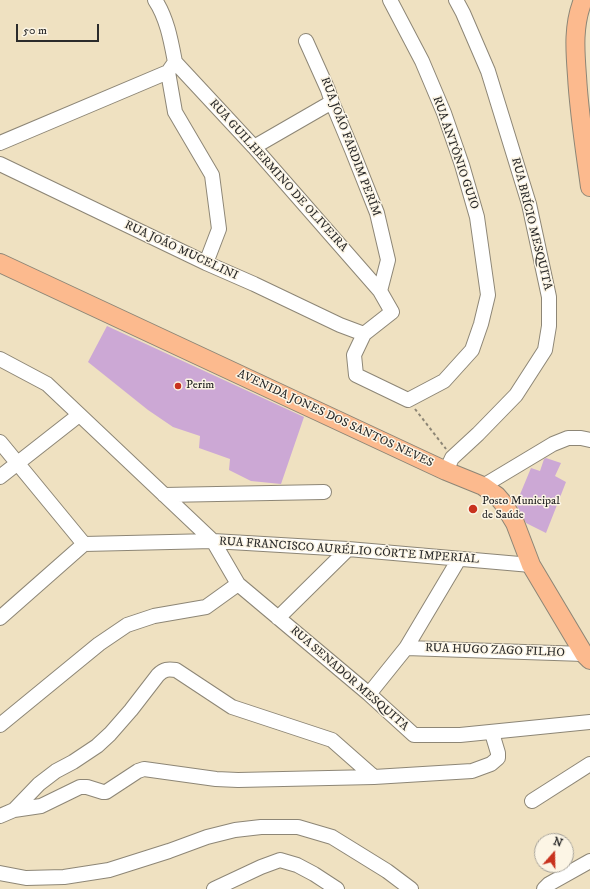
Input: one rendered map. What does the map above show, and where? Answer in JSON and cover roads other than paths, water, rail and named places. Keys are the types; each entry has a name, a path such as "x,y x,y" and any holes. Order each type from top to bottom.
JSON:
{"main road":[{"path":"579,2 574,38 578,100 590,187"},
{"name":"AVENIDA JONES DOS SANTOS NEVES","path":"0,263 449,464 483,486 497,496 503,503 515,523 531,565 587,657"}],"street":[{"path":"155,0 160,7 170,35 175,112 212,175 219,229 206,263"},
{"name":"RUA ANTÔNIO GUIO","path":"364,334 354,355 356,375 408,400 444,381 472,350 481,324 488,294 477,218 462,165 444,113 422,61 390,0"},
{"name":"RUA BRÍCIO MESQUITA","path":"449,464 516,395 545,350 549,326 549,297 529,204 488,71 456,0"},
{"name":"RUA JOÃO FARDIM PERÍM","path":"306,41 328,90 377,213 388,260 380,291"},
{"path":"0,143 171,67"},
{"name":"RUA GUILHERMINO DE OLIVEIRA","path":"171,67 254,147 380,291"},
{"path":"254,147 332,102"},
{"name":"RUA JOÃO MUCELINI","path":"0,164 206,263 340,325 364,334"},
{"path":"364,334 392,312 380,291"},
{"name":"RUA SENADOR MESQUITA","path":"0,359 47,384 213,541 238,584 369,694 414,736 492,733 590,722"},
{"path":"0,477 79,415"},
{"path":"483,486 553,444 568,438 590,440"},
{"path":"0,442 84,544 0,618"},
{"path":"164,495 324,492"},
{"name":"RUA FRANCISCO AURÉLIO CÔRTE IMPERIAL","path":"84,544 213,541 348,549 531,565"},
{"path":"278,618 348,549"},
{"path":"369,694 406,648 459,559"},
{"path":"0,725 99,644 126,625 154,616 206,607 238,584"},
{"name":"RUA HUGO ZAGO FILHO","path":"406,648 587,657"},
{"path":"14,810 39,784 56,771 73,762 101,742 131,710 158,674 163,670 168,669 176,670 232,707 332,740 374,777"},
{"path":"0,816 14,810 41,806 80,787 87,787 106,792 138,771 144,769 216,779 238,780 374,777 472,771 491,764 498,758 492,733"},
{"path":"532,801 590,764"},
{"path":"0,873 26,878 64,878 109,870 207,837 235,830 261,827 298,827 332,837 387,871 411,889"},
{"path":"214,889 261,867 280,860 297,865 337,889"},
{"path":"544,889 549,884 590,861"}],"place":[{"name":"Perim","path":"178,386"},
{"name":"Posto Municipal de Saúde","path":"473,509"}]}
